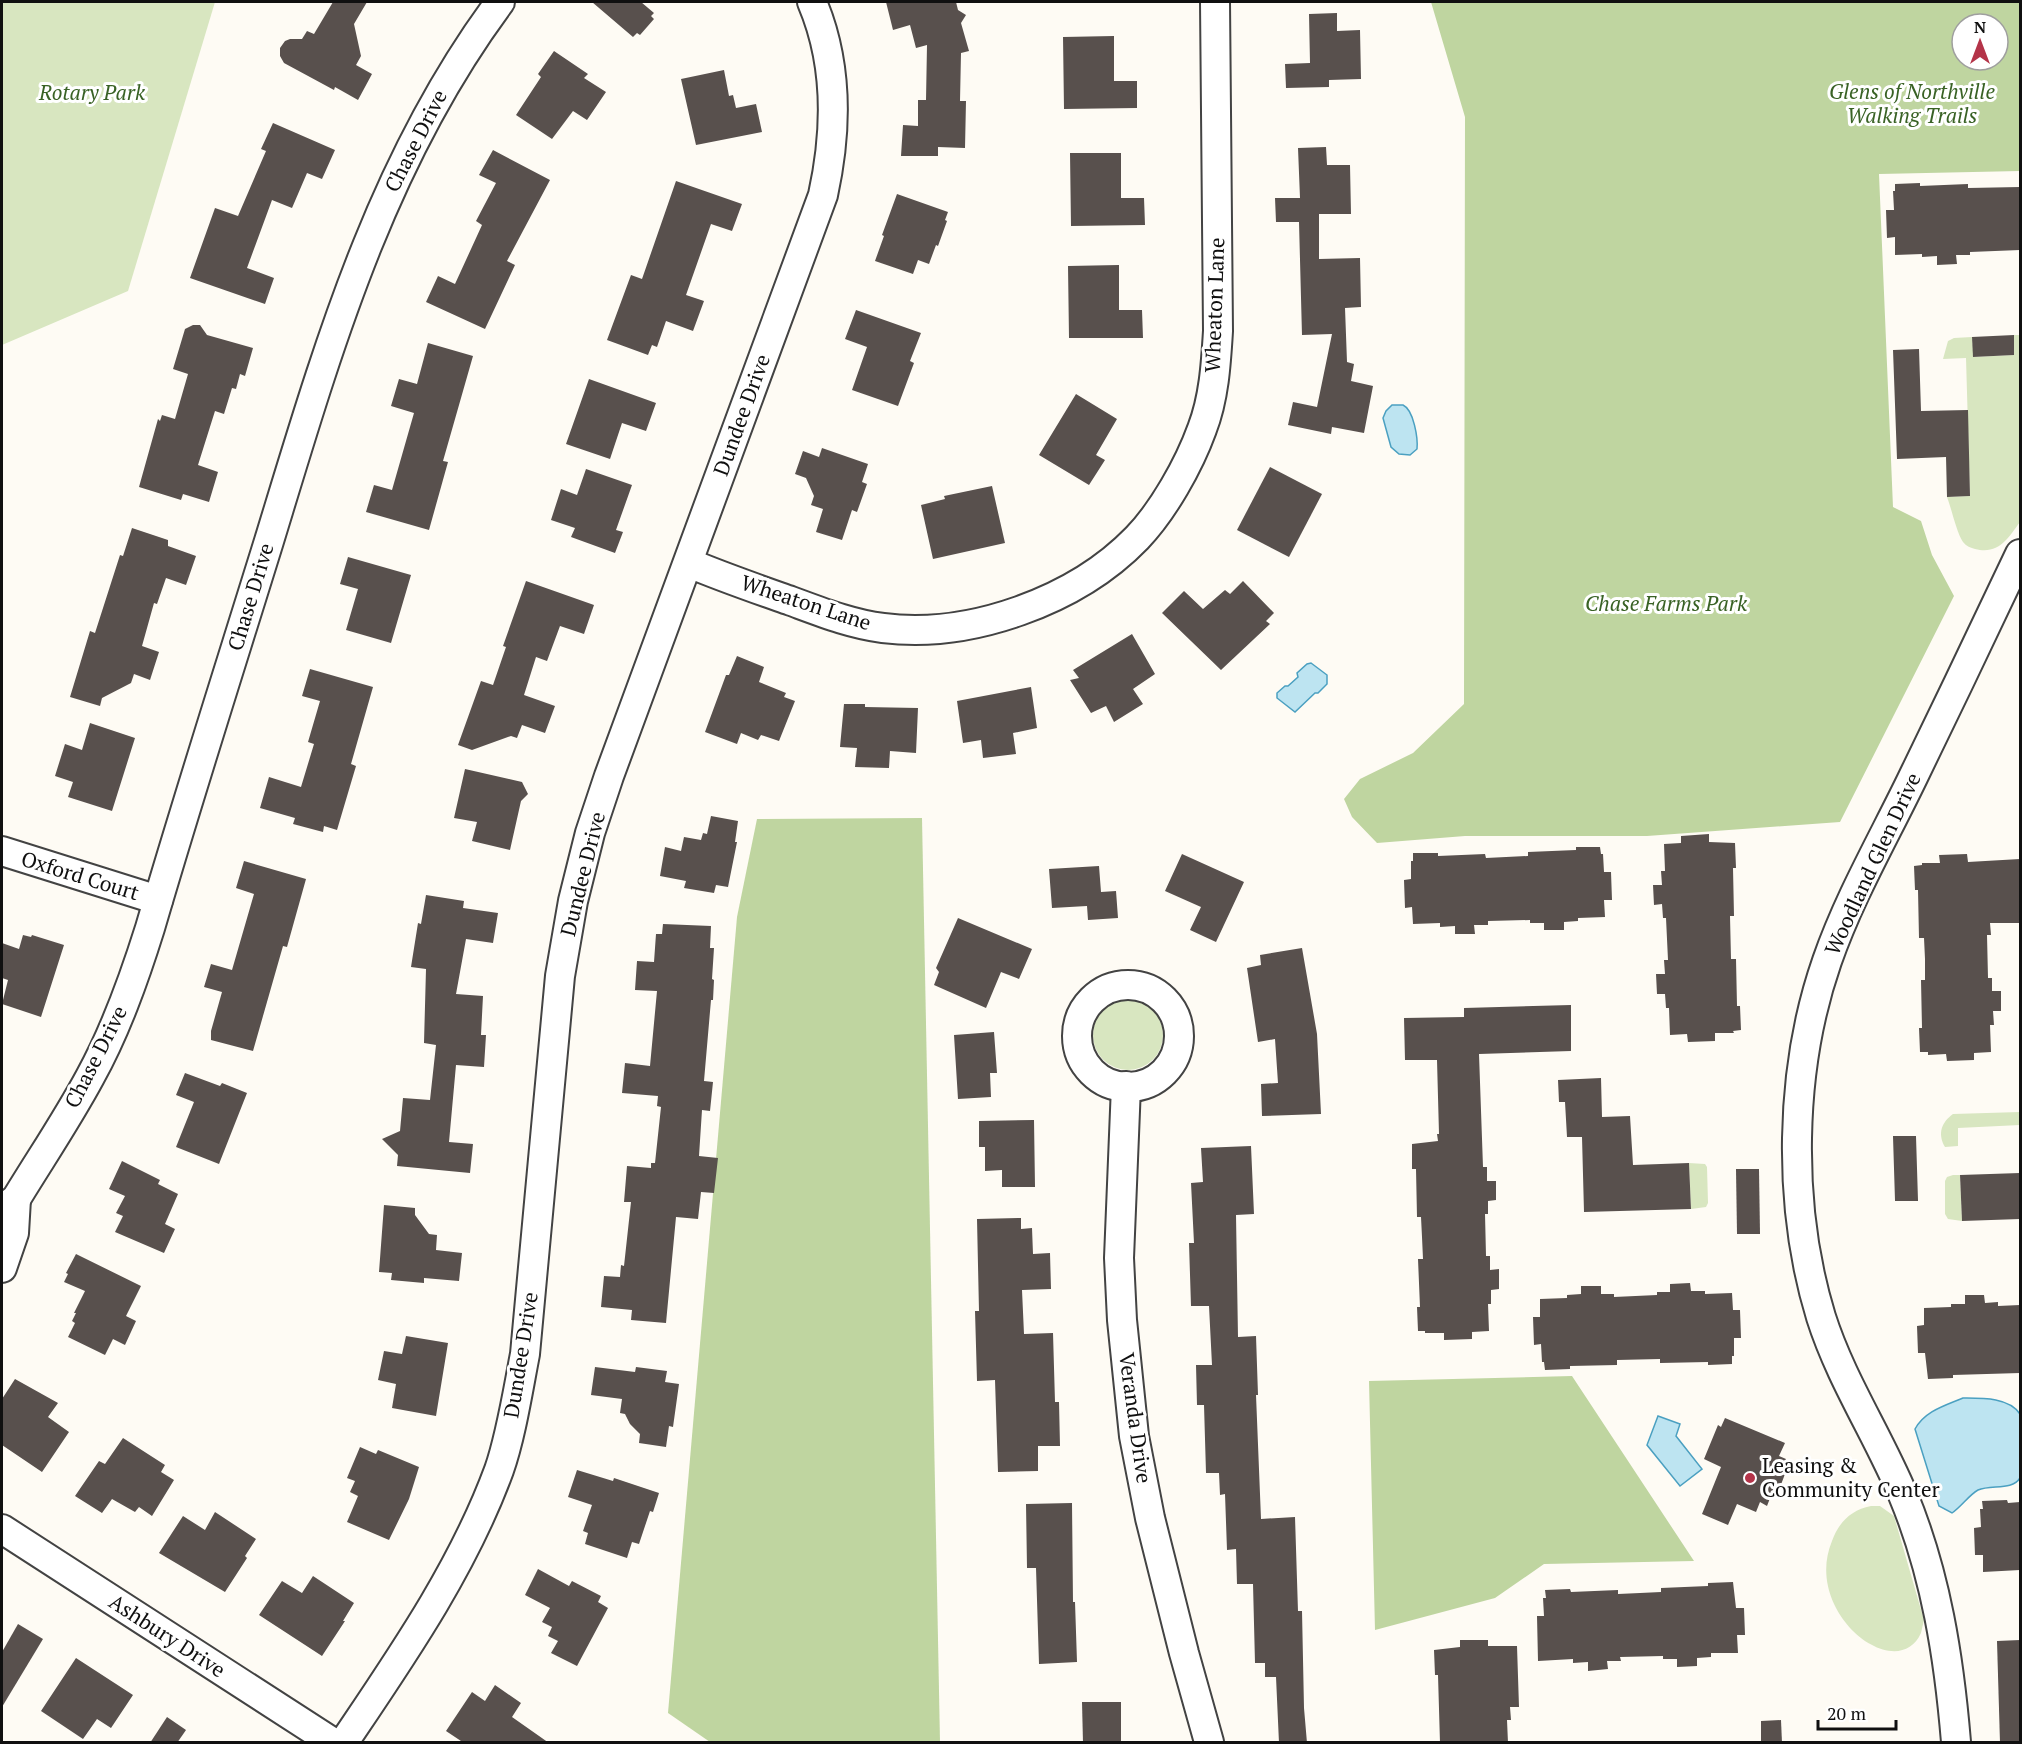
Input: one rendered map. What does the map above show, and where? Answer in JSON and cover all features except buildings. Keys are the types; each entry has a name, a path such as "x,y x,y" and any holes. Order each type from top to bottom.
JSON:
{"street":[{"name":"Chase Drive","path":"2,1268 14,1233 9,1204 90,1077 114,1029 134,979 309,409 352,280 409,148 447,82 500,2"},
{"name":"Dundee Drive","path":"344,1743 426,1617 474,1530 500,1468 525,1354 560,976 573,902 590,833 823,195 831,146 832,86 826,44 812,2"},
{"name":"Wheaton Lane","path":"688,563 849,621 884,628 920,629 992,620 1026,609 1061,594 1080,582 1137,538 1157,513 1174,486 1198,439 1216,367 1218,320 1215,2"},
{"name":"Woodland Glen Drive","path":"1956,1743 1952,1690 1935,1595 1927,1565 1904,1497 1834,1352 1812,1285 1804,1245 1799,1195 1798,1113 1808,1039 1827,960 1867,866 1914,775 2020,554"},
{"name":"Oxford Court","path":"2,851 159,900"},
{"name":"Veranda Drive","path":"1126,1086 1119,1258 1122,1320 1134,1436 1153,1529 1209,1743"},
{"name":"Ashbury Drive","path":"2,1529 332,1743"}],"green space":[{"name":"Rotary Park","path":"2,2 215,2 128,291 2,345"},
{"name":"Chase Farms Park","path":"1431,2 2020,2 2020,171 1879,174 1893,507 1921,521 1932,555 1954,596 1840,822 1647,836 1465,836 1377,843 1352,817 1344,799 1360,779 1413,753 1464,704 1465,117"},
{"path":"2014,335 2020,335 2020,522 2007,539 1997,547 1990,550 1975,549 1963,542 1947,497 1970,496 1966,358 1943,359 1948,341 1954,338 1972,337 1974,357 2014,355"},
{"path":"922,818 940,1742 710,1742 668,1713 737,917 757,819"},
{"path":"1128,1000 1141,1003 1153,1010 1160,1022 1163,1035 1160,1048 1153,1060 1141,1067 1128,1070 1115,1067 1103,1060 1096,1048 1093,1035 1096,1022 1103,1010 1115,1003"},
{"path":"2020,1112 2020,1125 1958,1128 1958,1146 1945,1147 1941,1137 1942,1128 1953,1114"},
{"path":"1689,1163 1705,1164 1707,1167 1708,1203 1706,1207 1691,1209"},
{"path":"1960,1175 1962,1221 1948,1219 1945,1214 1945,1181 1947,1177"},
{"path":"1572,1376 1694,1561 1544,1564 1495,1598 1375,1630 1369,1381"},
{"path":"1880,1506 1894,1516 1924,1620 1921,1633 1909,1647 1893,1651 1874,1646 1856,1634 1841,1616 1830,1593 1826,1568 1832,1541 1842,1523 1857,1510"}],"water":[{"path":"1392,405 1403,405 1413,418 1417,449 1410,455 1399,454 1391,447 1383,418"},
{"path":"1311,663 1327,675 1327,684 1295,712 1277,698 1277,693 1288,686 1298,677 1297,673"},
{"path":"1963,1398 2002,1401 2015,1408 2020,1414 2020,1478 2012,1485 1978,1490 1952,1513 1939,1506 1915,1429 1930,1413"},
{"path":"1658,1416 1680,1424 1676,1436 1702,1469 1680,1486 1647,1445"}],"place":[{"name":"Leasing & Community Center","path":"1750,1478"}],"park label":[{"name":"Glens of Northville Walking Trails","path":"1912,104"}]}
